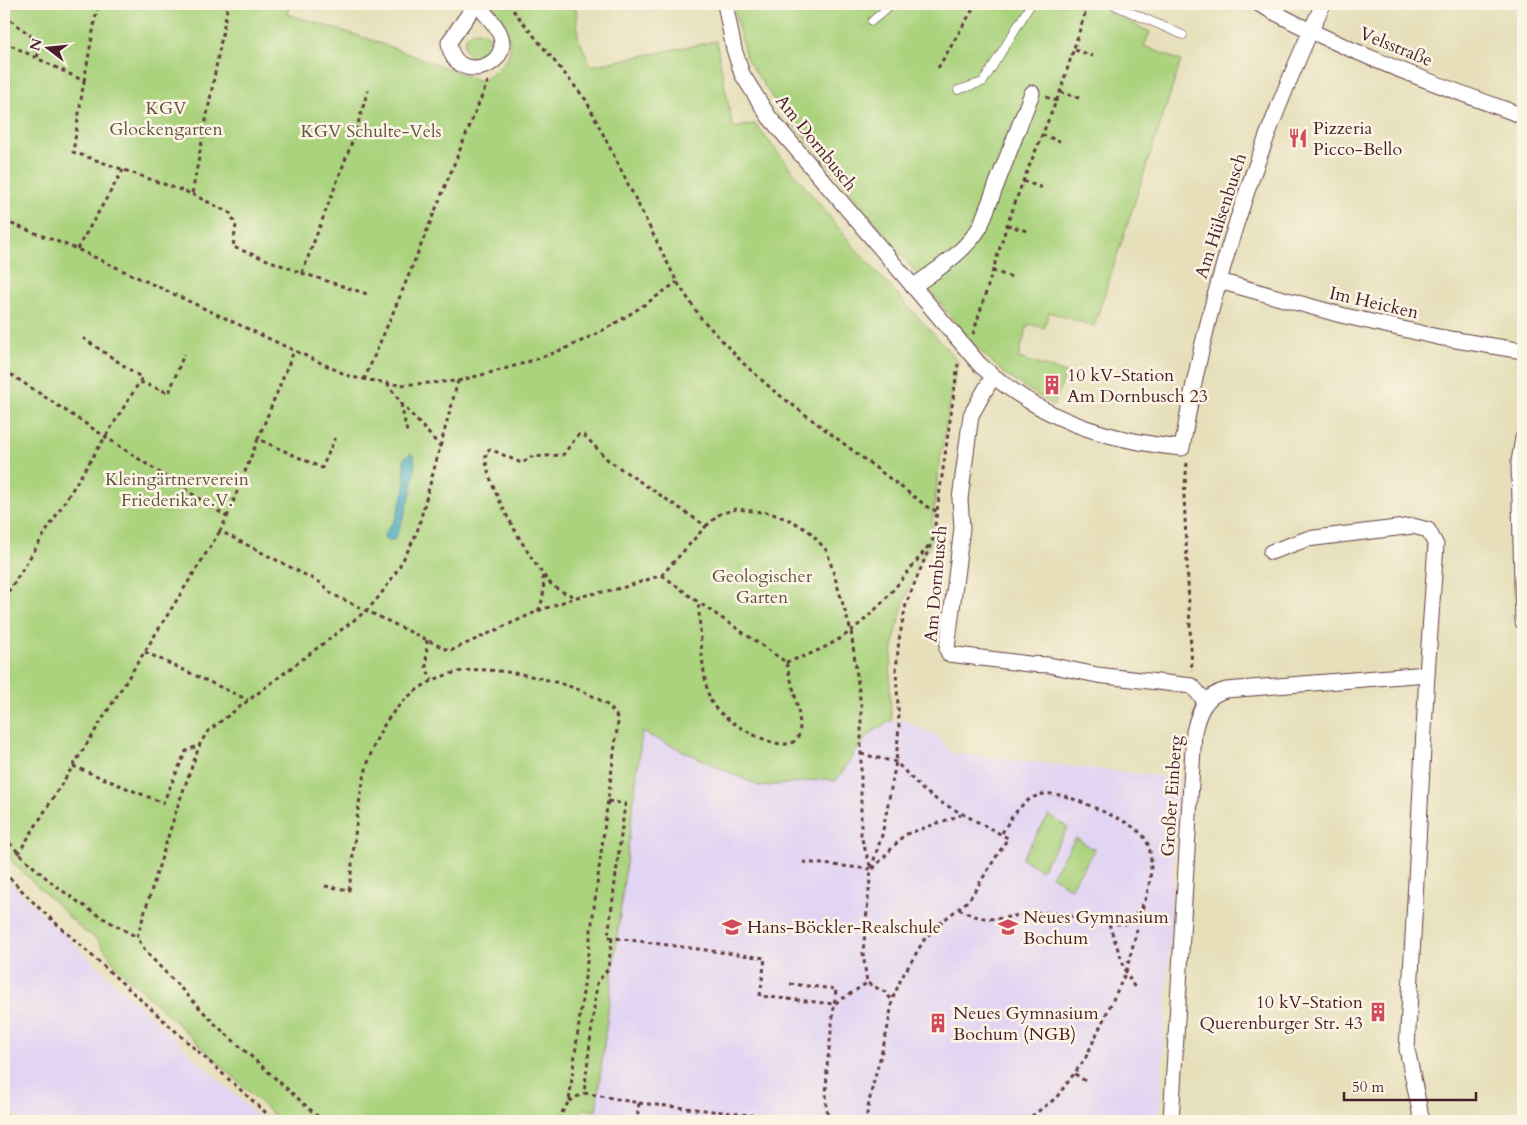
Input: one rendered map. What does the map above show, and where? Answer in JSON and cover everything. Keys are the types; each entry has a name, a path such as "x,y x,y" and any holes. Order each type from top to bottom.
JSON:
{"street":[{"path":"477,4 500,33 502,48 496,60 485,67 474,69 456,61 450,53 449,42 477,4"},
{"name":"Am Dornbusch","path":"725,4 734,49 742,74 769,117 967,352 993,376 1031,403 1078,426 1098,434 1142,444 1182,448"},
{"name":"Velsstraße","path":"1259,4 1311,32 1364,56 1523,116"},
{"name":"Am Hülsenbusch","path":"1182,448 1200,355 1219,281 1243,201 1266,138 1323,4"},
{"path":"913,287 971,242 980,227 1032,93"},
{"name":"Im Heicken","path":"1219,281 1341,315 1438,337 1523,351"},
{"name":"Am Dornbusch","path":"993,376 971,416 960,499 962,528 947,649 949,654 1029,664 1049,664 1097,674 1192,686"},
{"path":"1523,438 1519,462 1523,622"},
{"path":"1272,552 1307,539 1413,526 1428,530 1436,545 1427,674 1407,1049 1422,1121"},
{"path":"1192,686 1206,702 1219,692 1226,690 1427,674"},
{"name":"Großer Einberg","path":"1171,1121 1194,732 1198,713 1206,702"}],"lane":[{"path":"872,21 892,4"},
{"path":"958,90 983,82 1031,4"},
{"path":"1117,4 1116,6 1183,35"}],"path":[{"path":"98,4 73,152 192,194 230,213 236,224 233,247 302,273 367,294"},
{"path":"192,194 228,4"},
{"path":"508,4 586,100 678,282 701,318 744,364 774,391 860,458 929,508 938,512"},
{"path":"938,68 976,4"},
{"path":"867,983 863,953 872,869 882,835 896,762 899,725 896,670 899,640 906,604 933,539 958,364 967,352 1007,225 1060,92 1075,50 1088,4"},
{"path":"4,15 40,43 37,58"},
{"path":"4,42 84,81"},
{"path":"1075,50 1093,56"},
{"path":"364,380 488,82 485,67"},
{"path":"302,273 352,143 368,90"},
{"path":"1060,92 1079,98"},
{"path":"1042,135 1060,141"},
{"path":"77,249 123,170"},
{"path":"1023,181 1043,188"},
{"path":"4,220 77,249 351,377 399,385 458,381 530,362 576,344 638,310 678,282"},
{"path":"1007,225 1027,231"},
{"path":"992,271 1012,277"},
{"path":"4,599 142,378 82,338"},
{"path":"18,854 220,531 294,350"},
{"path":"140,382 169,393 184,354"},
{"path":"4,370 107,436 227,517"},
{"path":"137,937 171,826 200,744 208,731 366,611 378,599 417,532 458,381"},
{"path":"387,383 401,403 441,447"},
{"path":"401,403 406,432"},
{"path":"577,597 561,592 541,571 497,497 486,467 486,454 490,449 523,462 529,457 564,455 574,438 578,435 584,435 608,460 706,526"},
{"path":"258,439 322,468 335,438"},
{"path":"1182,448 1188,466 1184,496 1192,686"},
{"path":"220,531 321,583 332,594 450,651 538,611 577,597 622,588 662,575 706,526 720,514 746,508 770,512 792,521 810,532 827,551 851,631 861,706 861,836 872,869"},
{"path":"786,662 822,650 870,618 933,539"},
{"path":"538,611 542,604 544,584 541,571"},
{"path":"662,575 786,662 800,729 794,742 785,744 746,733 719,712 712,704 706,680 698,602"},
{"path":"426,640 426,668 432,680"},
{"path":"145,652 248,700"},
{"path":"325,886 349,890 363,788 375,742 396,708 432,680 472,670 489,670 568,686 595,696 609,705 617,714 618,722 568,1101 557,1121"},
{"path":"73,766 164,803 186,751 200,744"},
{"path":"861,754 896,762 923,790 962,815 1008,838 969,900 939,924 924,940 905,971 892,1000 889,1028 868,1106 866,1121"},
{"path":"1001,834 1021,804 1031,799 1060,794 1075,798 1128,824 1145,837 1151,859 1146,897 1126,972 1097,1035 1075,1074 1056,1098 1024,1121"},
{"path":"608,801 625,804 608,937 765,958 760,996 834,1004 867,983"},
{"path":"872,869 904,835 962,815"},
{"path":"4,838 18,854 54,886 86,909 137,937 146,952 216,1025 323,1121"},
{"path":"803,862 872,869"},
{"path":"4,872 38,906 275,1121"},
{"path":"959,909 972,916 988,920 1001,920 1047,912 1109,924 1126,924 1137,914 1146,897"},
{"path":"1109,924 1126,972 1136,990"},
{"path":"584,1093 597,983 608,969 612,938"},
{"path":"867,983 885,992 892,1000"},
{"path":"790,984 836,989 827,1067 826,1103 827,1112 833,1121"},
{"path":"1075,1074 1087,1082"},
{"path":"568,1101 584,1093 639,1103 806,1121"},
{"path":"637,1121 639,1103"},
{"path":"4,1113 14,1121"}],"shaded area":[{"name":"Neues Gymnasium Bochum","path":"903,720 939,737 952,753 1179,778 1159,1121 595,1121 642,732 761,787 825,779 835,781 868,736 880,726 892,721"},
{"path":"4,877 263,1121 24,1121 4,1106"}],"green space":[{"path":"4,4 290,4 287,14 366,38 481,81 500,67 505,61 510,48 506,33 496,16 494,4 576,4 578,37 591,66 716,41 733,128 755,124 854,247 958,361 940,459 931,533 937,537 914,568 915,573 902,610 893,646 890,682 892,721 881,726 865,740 835,781 825,779 761,787 642,732 596,1111 585,1109 573,1121 280,1121 119,969 96,938 84,931 4,854"},
{"path":"733,4 1109,4 1106,11 1150,32 1144,46 1181,61 1094,326 1049,312 1044,328 1028,324 1018,358 1066,373 1054,406 1006,375 973,344 834,171 778,106 746,58"},
{"path":"478,31 488,35 492,45 488,55 478,59 468,55 464,45 468,35"},
{"path":"1049,815 1068,828 1041,870 1022,858"},
{"path":"1076,838 1095,850 1070,888 1051,876"}],"water":[{"path":"411,453 415,469 406,509 394,540 385,540 384,535 396,518 405,488 404,458"}],"place":[{"name":"Pizzeria Picco-Bello","path":"1298,138"},
{"name":"10 kV-Station Am Dornbusch 23","path":"1052,385"},
{"name":"Hans-Böckler-Realschule","path":"732,927"},
{"name":"Neues Gymnasium Bochum","path":"1008,927"},
{"name":"10 kV-Station Querenburger Str. 43","path":"1378,1012"},
{"name":"Neues Gymnasium Bochum (NGB)","path":"938,1023"}],"park label":[{"name":"KGV Glockengarten","path":"166,118"},
{"name":"KGV Schulte-Vels","path":"371,131"},
{"name":"Kleingärtnerverein Friederika e.V.","path":"177,489"},
{"name":"Geologischer Garten","path":"762,586"}]}
